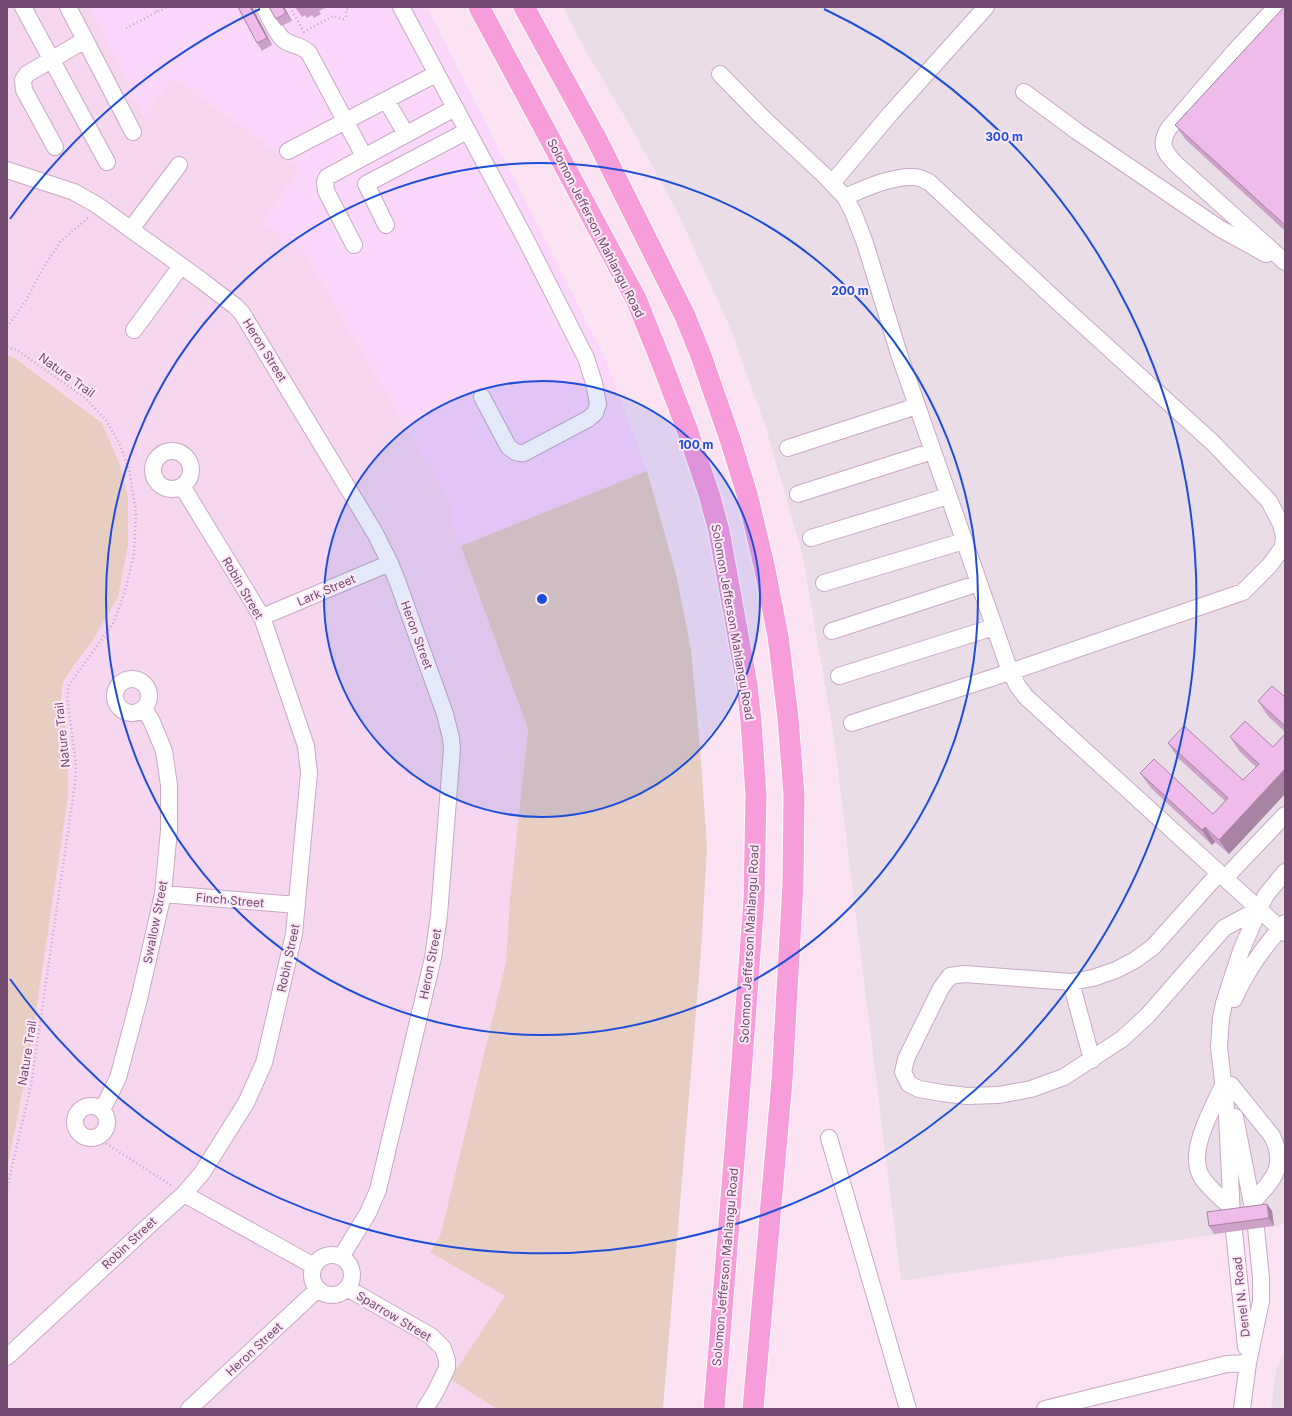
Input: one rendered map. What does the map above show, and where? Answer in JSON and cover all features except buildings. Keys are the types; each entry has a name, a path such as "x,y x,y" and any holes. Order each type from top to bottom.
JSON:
{"main road":[{"name":"Solomon Jefferson Mahlangu Road","path":"479,7 636,299 688,429 719,531 747,685 752,730 756,795 754,899 742,1074 714,1409"},
{"path":"524,7 596,138 685,316 700,353 730,439 747,494 764,565 778,636 788,718 794,795 793,884 782,1080 753,1409"}],"street":[{"path":"24,7 107,162"},
{"path":"68,7 134,132"},
{"path":"264,7 283,39 303,47 309,53 346,121 366,184 386,226"},
{"path":"400,7 525,238 586,358 594,382 598,404 595,413 588,420 528,451 519,454 508,446 482,397"},
{"path":"832,183 891,113 986,7"},
{"path":"1276,7 1234,52 1169,128 1165,135 1163,145 1168,156 1177,165 1285,263"},
{"path":"55,147 24,90 23,80 26,74 85,40"},
{"path":"288,151 436,74"},
{"path":"720,74 762,118 832,183 845,197 853,212 865,243 917,406 948,496 1010,672 1017,685 1026,697 1259,909 1283,928 1262,952 1246,976 1230,1013 1227,1040 1227,1085 1202,1132 1197,1157 1197,1167 1201,1176 1232,1218"},
{"path":"1024,92 1078,132 1219,228 1285,263"},
{"path":"386,100 406,134"},
{"path":"354,245 326,191 325,182 327,177 455,108"},
{"path":"366,184 467,131"},
{"path":"131,229 179,165"},
{"name":"Heron Street","path":"7,170 80,195 97,204 235,306 249,324 375,533 390,563 446,714 452,749 439,915 433,958 378,1190 368,1213 341,1257"},
{"path":"845,197 871,186 898,179 915,177 929,182 1212,442 1269,501 1282,524 1284,536 1283,547 1269,566 1243,592 1010,672 852,723"},
{"path":"134,330 181,266"},
{"path":"788,448 917,406"},
{"path":"798,494 933,451"},
{"name":"Robin Street","path":"7,1357 184,1194 206,1167 246,1102 264,1063 294,934 309,772 306,746 262,617 182,486"},
{"path":"811,538 948,496"},
{"path":"824,583 964,541"},
{"name":"Lark Street","path":"262,617 390,563"},
{"path":"832,631 979,583"},
{"path":"839,676 994,627"},
{"name":"Swallow Street","path":"102,1110 118,1078 139,999 163,894 169,830 169,785 164,751 152,722 144,708"},
{"path":"1259,909 1224,928 1148,1015 1122,1039 1064,1077 1031,1089 999,1095 967,1096 919,1089 909,1084 903,1072 906,1059 941,988 950,976 964,974 1071,982 1093,978 1116,970 1135,960 1153,947 1222,875 1285,815"},
{"path":"1254,1215 1276,1174 1278,1166 1277,1149 1272,1136 1227,1085 1220,1046 1221,1018 1224,1003 1241,951 1259,909 1266,896 1285,872"},
{"name":"Finch Street","path":"163,894 297,906"},
{"path":"1071,982 1092,1060"},
{"name":"Denel N. Road","path":"1227,1085 1235,1116 1254,1215 1260,1278 1261,1301 1248,1363 1242,1409"},
{"name":"Denel N. Road","path":"1227,1085 1232,1218 1248,1363"},
{"path":"86,1106 96,1107 102,1110 107,1119 105,1130 96,1137 91,1138 81,1135 75,1126 75,1116 81,1108 86,1106"},
{"path":"829,1138 908,1409"},
{"path":"184,1194 314,1266"},
{"path":"329,1255 341,1257 347,1262 352,1275 347,1288 336,1294 330,1294 318,1289 312,1278 314,1266 323,1257 329,1255"},
{"name":"Sparrow Street","path":"347,1288 431,1336 443,1348 447,1360 447,1368 425,1409"},
{"name":"Heron Street","path":"189,1409 318,1289"},
{"path":"1045,1409 1227,1364 1248,1363"}],"path":[{"path":"154,7 157,12"},
{"path":"126,28 167,7"},
{"path":"290,7 304,32 333,16 343,19 346,17 346,10 351,7"},
{"path":"7,327 25,302 42,270 60,242 92,215"},
{"name":"Nature Trail","path":"7,347 17,350 85,398 106,420 120,445 129,468 136,512 134,554 125,591 114,622 69,685 67,696 76,765 75,784 31,1085 7,1189"},
{"path":"96,1137 184,1194"}],"shaded area":[{"path":"7,7 89,7 144,117 166,85 174,78 300,169 262,222 304,252 454,509 451,522 528,729 510,899 506,962 441,1233 430,1252 505,1296 450,1379 497,1409 7,1409 7,1170 30,1053 68,797 68,742 61,702 63,682 74,665 128,545 128,496 120,465 13,357 7,355"},
{"path":"89,7 427,7 604,355 647,471 461,546 451,521 454,509 304,252 262,222 300,169 175,78 166,85 144,117"},
{"path":"563,7 1285,7 1285,1223 1274,1226 901,1281 834,738 803,557 765,425 731,330 678,213 628,122 579,39"},
{"path":"7,355 13,357 102,423 120,465 128,496 128,545 118,597 91,643 63,682 61,702 68,742 68,797 30,1053 7,1170"},
{"path":"647,471 676,574 691,650 707,846 701,950 663,1409 497,1409 450,1379 505,1296 430,1252 441,1233 506,962 510,899 528,729 461,546"},
{"path":"1285,1350 1285,1409 1271,1409 1276,1370"}]}
